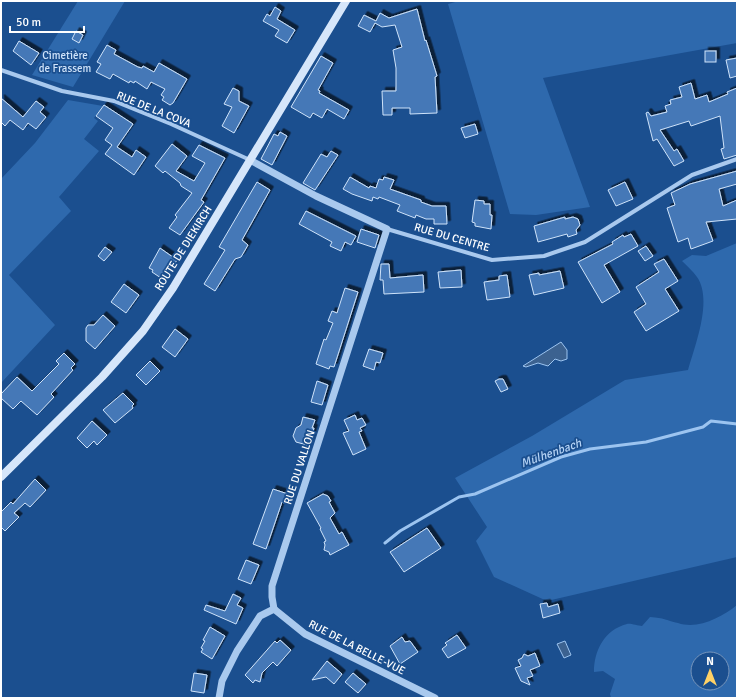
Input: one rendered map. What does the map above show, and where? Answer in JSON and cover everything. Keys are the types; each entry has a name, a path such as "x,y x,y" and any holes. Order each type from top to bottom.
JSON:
{"main road":[{"name":"ROUTE DE DIEKIRCH","path":"1,477 102,377 143,330 173,288 346,1"}],"street":[{"name":"RUE DE LA COVA","path":"1,70 62,91 114,101 171,124 250,160"},
{"name":"RUE DU CENTRE","path":"250,160 316,196 387,229 492,260 544,256 586,242 692,176 737,159"},
{"name":"RUE DU VALLON","path":"274,609 272,586 387,229"},
{"path":"219,698 222,681 237,651 260,616 274,609"},
{"name":"RUE DE LA BELLE-VUE","path":"274,609 305,634 435,698"}],"green space":[{"name":"Cimetière de Frassem","path":"78,1 125,1 73,87 32,75"},
{"path":"459,1 737,1 737,43 543,78 590,207 536,215 510,214 448,4"},
{"path":"68,100 103,106 94,118 98,121 84,139 99,151 59,197 71,211 9,275 55,325 1,383 1,179 35,143"},
{"path":"737,243 737,557 547,601 494,577 476,541 487,527 455,478 532,436 625,380 688,370 701,323 703,298 697,277 682,261 692,255 706,256"},
{"path":"737,605 737,698 611,698 610,694 615,679 603,671 594,672 594,664 598,649 606,636 619,627 628,624 642,626 650,617 686,625 694,625 702,624 724,614"}],"shaded area":[{"path":"561,342 567,350 567,359 561,361 555,359 548,366 538,363 526,367 523,366"},
{"path":"565,641 571,655 564,658 557,644"}],"building":[{"path":"275,7 281,11 277,19 295,30 287,43 275,36 279,30 263,21 267,14 270,16"},
{"path":"417,9 425,41 426,40 437,76 435,77 437,113 410,114 410,108 392,108 392,115 383,115 382,91 396,91 396,68 393,50 402,47 395,25 382,27 375,23 370,32 358,26 364,15 376,21 380,13 389,18"},
{"path":"76,31 83,35 79,43 72,39"},
{"path":"19,41 39,53 31,65 13,51"},
{"path":"107,45 116,50 114,54 138,67 142,68 143,66 154,72 159,63 187,79 173,103 170,105 162,100 164,97 161,95 165,89 151,82 147,89 135,81 134,83 130,81 129,83 113,74 110,79 96,72 101,64 97,62"},
{"path":"705,51 716,51 716,62 705,62"},
{"path":"321,56 333,63 318,90 320,91 319,93 349,110 344,119 327,109 322,118 313,113 310,118 291,107"},
{"path":"737,58 737,76 730,78 726,60"},
{"path":"691,83 695,99 707,95 709,102 728,94 727,92 737,88 737,155 724,159 721,149 724,148 720,116 691,126 689,121 660,130 674,151 677,149 684,161 674,166 657,139 653,141 646,113 648,112 651,116 667,112 665,106 671,104 670,100 682,97 679,87"},
{"path":"233,88 239,91 239,101 249,106 234,133 222,126 232,107 224,104"},
{"path":"1,98 23,117 36,101 44,107 40,112 46,117 36,129 28,123 23,130 10,120 5,126 1,122"},
{"path":"104,105 133,124 117,147 132,157 136,150 146,157 134,175 105,154 112,145 105,140 113,128 96,116"},
{"path":"475,124 478,134 465,138 461,128"},
{"path":"280,132 287,136 272,165 261,159 274,134 278,136"},
{"path":"172,144 187,156 176,171 194,181 205,163 192,156 199,145 225,158 201,200 204,202 180,235 169,228 177,217 175,215 192,193 181,186 180,183 165,171 163,173 155,166"},
{"path":"331,151 338,155 315,190 303,183 321,154 327,157"},
{"path":"737,171 737,184 719,189 723,206 737,200 737,219 706,222 713,241 691,249 688,238 678,242 667,208 675,205 671,193 690,184"},
{"path":"350,177 369,188 370,186 376,188 379,179 383,180 384,177 394,180 390,189 421,200 421,202 432,206 446,206 447,224 434,224 434,219 426,219 416,215 415,218 397,211 400,205 379,197 378,199 373,197 372,201 352,194 343,189"},
{"path":"257,182 270,190 242,240 248,245 241,257 235,259 215,291 204,284 225,250 219,247"},
{"path":"625,182 633,199 616,206 608,190"},
{"path":"475,200 484,201 484,204 490,204 490,215 492,215 491,229 475,226 475,223 472,222"},
{"path":"306,211 356,236 351,245 345,242 341,251 330,246 332,242 299,224"},
{"path":"565,217 565,219 573,217 578,219 580,225 576,230 577,234 568,237 567,234 538,242 534,226"},
{"path":"361,229 379,235 375,248 357,242"},
{"path":"631,234 638,246 604,265 620,292 602,303 578,262 613,244 612,242 623,235 624,237"},
{"path":"646,246 653,256 645,261 638,251"},
{"path":"105,247 112,252 104,261 98,256"},
{"path":"160,248 177,260 164,280 152,272 153,270 149,268"},
{"path":"664,259 678,281 665,289 679,311 646,331 634,312 646,304 636,287 659,272 654,264"},
{"path":"381,264 389,264 390,278 423,275 424,292 384,294 383,280 380,280"},
{"path":"461,270 462,287 440,288 438,272"},
{"path":"560,271 564,288 534,295 529,275 539,273 539,275"},
{"path":"507,275 510,297 487,300 484,282 499,280 499,276"},
{"path":"124,284 139,295 126,313 111,302"},
{"path":"345,288 358,292 334,367 330,366 329,369 316,364 324,339 326,340 333,323 328,321 332,311 337,313"},
{"path":"103,315 115,326 95,349 86,341 86,328 88,325 94,325"},
{"path":"175,329 188,339 175,357 162,347"},
{"path":"369,349 383,353 380,363 376,362 374,370 363,366"},
{"path":"64,353 75,364 71,368 73,370 51,394 54,397 37,415 21,401 13,409 1,398 1,394 17,377 32,391 59,364 56,361"},
{"path":"150,361 160,371 146,385 136,375"},
{"path":"503,379 508,389 501,392 495,381"},
{"path":"317,381 328,385 322,405 311,402"},
{"path":"123,393 134,404 132,406 133,408 115,423 103,410"},
{"path":"355,415 357,420 362,418 366,425 360,428 362,431 359,432 366,449 353,455 343,433 349,431 344,420"},
{"path":"303,417 315,420 310,442 308,442 307,445 296,442 293,436 296,428 301,425"},
{"path":"92,421 107,435 97,445 94,441 87,448 77,438"},
{"path":"35,479 46,490 30,507 25,503 14,513 19,517 5,531 1,527 1,512 11,502 13,504"},
{"path":"273,489 288,494 284,503 282,502 266,549 253,544"},
{"path":"323,494 328,496 331,501 329,502 335,513 330,518 339,534 342,532 349,545 330,555 329,552 324,550 324,542 326,541 320,529 321,528 307,503"},
{"path":"427,528 441,548 404,572 390,552"},
{"path":"246,560 259,565 251,584 238,579"},
{"path":"233,594 241,598 237,605 243,608 236,624 204,610 206,605 225,611"},
{"path":"547,603 548,607 558,604 560,613 543,618 540,604"},
{"path":"210,627 225,636 212,659 201,652 203,649 201,648 205,641 203,640"},
{"path":"457,635 466,648 448,658 442,649 447,645 445,643"},
{"path":"402,637 405,642 410,641 418,652 400,664 390,646"},
{"path":"280,640 291,650 277,666 273,662 262,673 260,682 255,680 253,683 245,675 275,641 277,643"},
{"path":"535,653 540,666 530,670 533,676 527,678 530,685 521,681 515,668 521,666 518,660 522,658 524,654 528,656"},
{"path":"327,661 342,674 334,684 326,677 312,680"},
{"path":"194,673 207,675 204,693 191,691"},
{"path":"353,673 366,684 358,693 345,682"}],"waterway":[{"name":"Mülhenbach","path":"385,543 400,531 459,497 475,494 561,457 590,449 646,442 703,427 711,421 737,424"}]}
